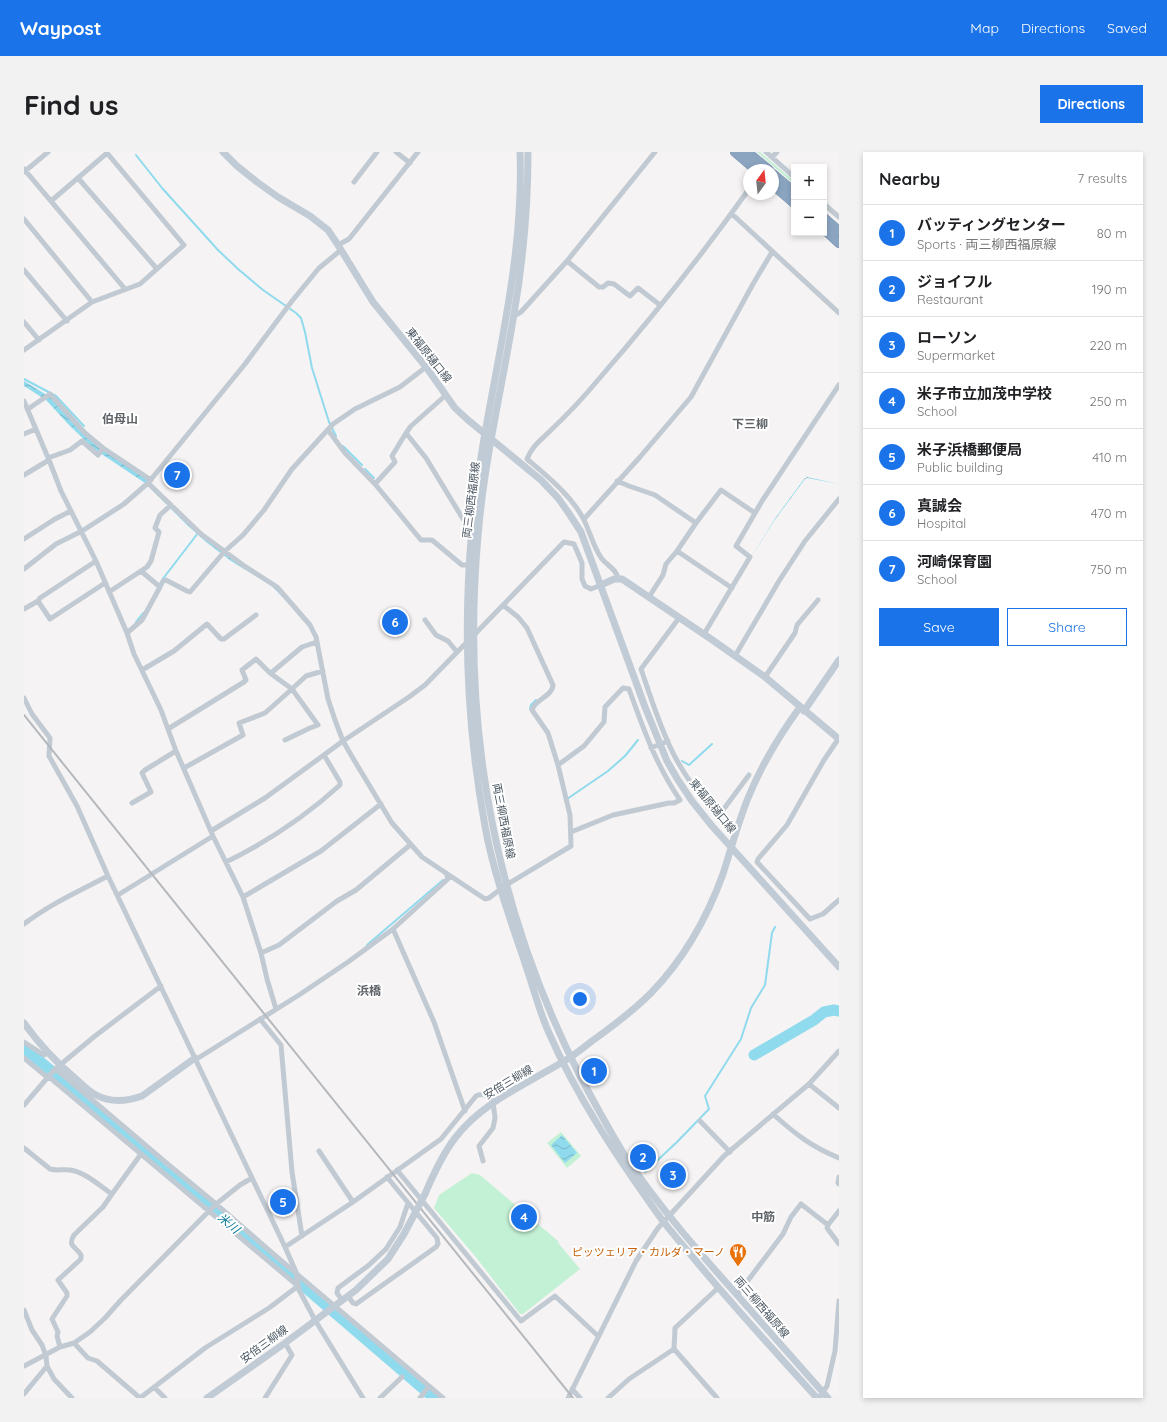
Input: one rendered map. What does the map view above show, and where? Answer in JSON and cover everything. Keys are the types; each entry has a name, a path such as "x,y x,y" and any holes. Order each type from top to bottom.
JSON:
{"highway":[{"path":"735,152 749,164"},
{"path":"748,152 762,164"},
{"path":"779,179 791,189"},
{"path":"779,190 791,200"},
{"path":"827,221 839,231"},
{"path":"827,232 839,243"}],"main road":[{"name":"東福原樋口線","path":"223,152 237,166 257,182 328,230 373,302 426,367 455,408 541,480 568,512 581,532 660,745 678,780 692,801 839,967"},
{"name":"両三柳西福原線","path":"520,152 517,252 488,436 478,538 474,635 475,700 478,733 497,849 515,936 548,1031 589,1110 631,1176 718,1288 822,1397"},
{"name":"両三柳西福原線","path":"528,152 527,199 524,236 514,316 488,436 472,525 469,565 467,608 468,671 473,739 485,828 533,971 571,1057 603,1119 666,1220 737,1295 822,1397"},
{"path":"601,585 618,578 622,579 704,634 765,678 839,739"},
{"name":"安倍三柳線","path":"207,1398 285,1343 345,1298 388,1259 404,1234 434,1174 455,1138 466,1126 493,1102 571,1057 622,1019 639,1004 672,968 703,921 716,892 747,800 762,766 780,737 839,660"},
{"path":"24,1023 48,1053 57,1068 96,1096 108,1099 121,1100 142,1096 195,1059"}],"street":[{"path":"48,152 24,171 125,289"},
{"path":"354,182 377,152"},
{"path":"396,152 410,162"},
{"path":"24,569 56,544 82,531 124,504 150,482 245,364 292,301 319,268 349,239 418,152"},
{"path":"514,316 521,312 567,261 655,152"},
{"path":"766,152 791,174"},
{"path":"772,157 776,152"},
{"path":"24,350 92,302 140,284 184,245 106,153 51,201"},
{"path":"78,178 157,269"},
{"path":"618,578 617,574 602,559 584,518 557,485 527,459 530,450 551,431 597,381 660,305 732,214 743,198"},
{"path":"827,207 839,217"},
{"path":"732,214 839,313"},
{"path":"25,221 92,302"},
{"path":"584,518 640,457 691,397 772,252"},
{"path":"567,261 599,287 603,287 608,283 614,284 630,296 638,288 660,305"},
{"path":"24,270 67,321"},
{"path":"24,322 39,340"},
{"path":"127,633 142,620 163,581 166,580 190,592 224,552 243,535 264,510 292,469 333,424 355,409 400,387 426,367"},
{"path":"704,634 750,557 736,546 755,513 839,385"},
{"path":"28,409 50,394 101,450 150,482 201,534 224,552 277,587 310,625 316,637 330,706 343,741 392,823 422,857 485,899 489,898 504,887 571,846 570,815 558,765 548,733 532,710 534,705 552,691 553,685 527,628 518,617 503,605"},
{"path":"375,484 395,462 392,456 411,426 446,395"},
{"path":"24,401 61,491 96,561 127,633 134,654 161,710 176,751 212,834 243,897 261,953 276,1009"},
{"path":"24,434 36,429"},
{"path":"328,430 345,453 375,484 423,540 432,540 462,565 469,565"},
{"path":"406,433 426,458 466,524 472,525"},
{"path":"24,475 49,459 70,450 82,441 98,455 101,450"},
{"path":"618,481 655,495 696,523"},
{"path":"649,597 663,575 666,564 721,490 755,513"},
{"path":"735,656 779,581 805,541 839,499"},
{"path":"109,592 142,571 151,561 159,532 155,528 160,515 171,505"},
{"path":"24,540 55,519 71,511"},
{"path":"118,896 265,798 343,741 409,697 425,684 468,642 564,542 574,544 582,563 582,579 585,586 591,589 601,585"},
{"path":"677,551 732,588"},
{"path":"24,609 96,561"},
{"path":"142,571 160,587"},
{"path":"38,601 50,619 105,583"},
{"path":"765,678 795,633 797,626 818,600"},
{"path":"142,670 174,651 207,624 221,639 224,639 256,615"},
{"path":"679,618 641,669 674,755 691,783 714,813 721,813 749,775"},
{"path":"425,620 436,635 448,641 457,652"},
{"path":"271,673 302,647 317,642"},
{"path":"168,729 244,682 246,680 242,670 256,659 292,689 318,725 285,740"},
{"path":"184,768 243,736 240,723 265,713 306,676 322,671"},
{"path":"558,765 584,746 604,722 605,707 623,688 629,689 651,748 669,784 680,800 674,803 613,815 571,832"},
{"path":"24,698 32,714 50,738 49,756 77,806 108,876 285,1247 296,1273 298,1285 315,1320 362,1398"},
{"path":"839,739 824,760 787,825 757,862 810,919 823,914 839,900"},
{"path":"651,748 668,741"},
{"path":"132,803 151,792 142,774 145,770 176,751"},
{"path":"226,862 251,850 296,821 340,785 340,782 324,755"},
{"path":"243,897 321,851 381,804"},
{"path":"261,953 279,945 337,901 356,890 410,845"},
{"path":"195,1059 348,962 394,929 449,878 447,876 448,875"},
{"path":"24,924 54,904 108,876"},
{"path":"790,912 797,905"},
{"path":"394,929 434,1022 465,1111"},
{"path":"24,1105 48,1076 57,1068 95,1036 161,986"},
{"path":"260,1019 281,1045 292,1172 302,1236"},
{"path":"24,1042 44,1055 48,1053"},
{"path":"568,1398 636,1260 654,1233 681,1202 730,1152 809,1084 839,1051"},
{"path":"24,1058 48,1076 298,1285"},
{"path":"57,1068 158,1156 334,1305 427,1389 443,1398"},
{"path":"809,1084 839,1108"},
{"path":"285,1247 353,1202 441,1139 476,1096 480,1094 485,1094 493,1102 495,1118 494,1128 479,1146 483,1161"},
{"path":"773,1114 795,1134 821,1151 839,1158"},
{"path":"700,1121 730,1152"},
{"path":"24,1148 50,1169 70,1170 78,1173 89,1178 112,1194"},
{"path":"319,1151 353,1202"},
{"path":"60,1347 57,1336 58,1332 52,1319 67,1296 67,1293 58,1280 81,1259 82,1255 72,1244 71,1240 74,1235 103,1207 141,1154"},
{"path":"397,1170 521,1321 555,1296 598,1336"},
{"path":"839,1177 839,1184"},
{"path":"24,1366 46,1356 60,1347 74,1343 90,1332 106,1318 121,1300 216,1204 240,1185 252,1178"},
{"path":"387,1178 408,1203 437,1238 438,1244 436,1247 356,1304 353,1303 337,1292 338,1288 378,1258 386,1249 400,1228 408,1203"},
{"path":"737,1295 783,1234 791,1217 801,1204 828,1225 827,1228 839,1244"},
{"path":"828,1225 839,1212"},
{"path":"74,1343 88,1358 97,1361 140,1398 205,1348 269,1308 298,1285"},
{"path":"717,1398 674,1349 675,1328 718,1288"},
{"path":"822,1397 827,1386 835,1351 839,1301"},
{"path":"24,1310 26,1324 42,1345 46,1356 47,1366 54,1379 72,1398"},
{"path":"265,1398 292,1355 285,1343"},
{"path":"608,1398 630,1379 674,1349"},
{"path":"24,1394 47,1366"},
{"path":"380,1398 402,1377"},
{"path":"154,1387 165,1398"},
{"path":"420,1398 427,1389"},
{"path":"572,1389 580,1398"}],"green space":[{"path":"757,152 760,152 774,164 771,164"},
{"path":"779,168 791,178 791,181 779,171"},
{"path":"561,1132 581,1156 567,1168 547,1143"},
{"path":"472,1173 480,1175 558,1241 580,1269 523,1314 520,1314 475,1256 434,1208 439,1195"}],"water":[{"path":"24,381 50,397 75,424 143,476 185,521 273,585 283,598 272,586 231,561 206,542 145,483 94,449 46,400 24,386"},
{"path":"807,477 839,484 807,478 805,479 774,521 752,556 774,520 804,479"},
{"path":"562,1135 577,1153 565,1163 551,1145"}],"waterway":[{"path":"136,155 162,188 218,250 263,290 301,318 312,368 329,422 336,436"},
{"path":"24,379 56,396 84,426"},
{"path":"343,446 362,465"},
{"path":"365,469 374,478"},
{"path":"162,580 198,533"},
{"path":"136,622 143,613"},
{"path":"530,709 531,705 536,700"},
{"path":"567,799 608,771 625,756 638,740"},
{"path":"682,761 689,765 712,744"},
{"path":"367,945 443,880"},
{"path":"645,1172 709,1109 705,1096 741,1039 751,1008 765,985 772,933 775,927"},
{"path":"754,1055 814,1020 824,1012 834,1010 839,1011"},
{"name":"米川","path":"24,1048 434,1398"}],"railway":[{"path":"24,715 573,1398"}],"place":[{"name":"河崎保育園","path":"177,475"},
{"name":"真誠会","path":"395,622"},
{"name":"バッティングセンター","path":"594,1071"},
{"name":"ジョイフル","path":"643,1157"},
{"name":"ローソン","path":"673,1175"},
{"name":"米子浜橋郵便局","path":"283,1202"},
{"name":"米子市立加茂中学校","path":"524,1217"},
{"name":"ピッツェリア・カルダ・マーノ","path":"738,1267"}],"district":[{"name":"伯母山","path":"120,418"},
{"name":"下三柳","path":"750,423"},
{"name":"浜橋","path":"369,990"},
{"name":"中筋","path":"763,1216"}]}
